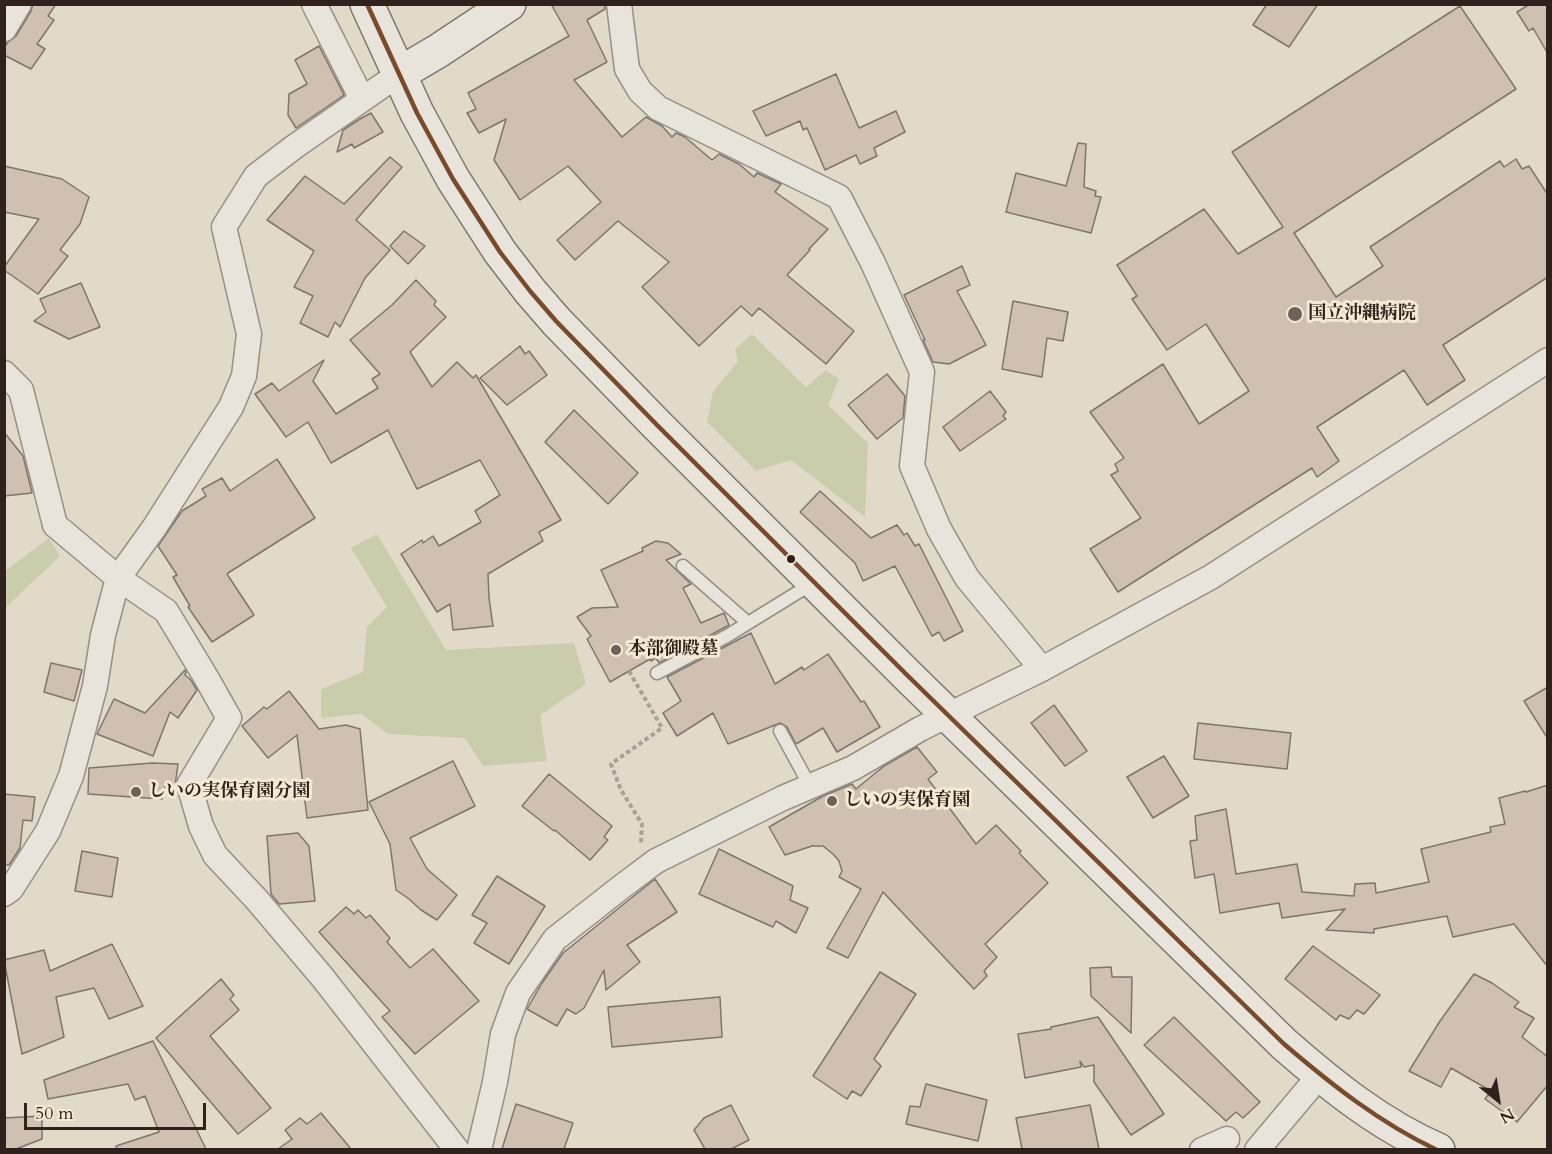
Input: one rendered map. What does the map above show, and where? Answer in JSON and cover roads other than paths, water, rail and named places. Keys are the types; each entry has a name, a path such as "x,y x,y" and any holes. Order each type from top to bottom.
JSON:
{"main road":[{"path":"367,4 425,128 453,179 500,252 530,291 564,329 814,582 1228,990 1340,1092 1393,1127 1438,1149"},
{"path":"399,74 509,4"}],"street":[{"path":"4,29 19,4"},
{"path":"314,4 362,99"},
{"path":"619,4 627,69 640,91 658,108 839,197 873,263 922,372 912,466 939,529 968,578 1042,669"},
{"path":"4,894 11,889 48,831 71,776 95,686 103,635 118,578 154,528 231,407 244,376 249,334 224,227 256,176 399,74"},
{"path":"479,1149 495,1082 503,1034 518,993 555,939 656,861 783,798 853,768 920,729 1042,669 1211,577 1548,360"},
{"path":"4,373 21,390 55,525 118,578 166,611 229,718 189,785 201,826 215,855 257,900 322,978 457,1149"},
{"path":"1257,1149 1320,1076"},
{"path":"1202,1149 1227,1139"}],"lane":[{"path":"683,566 748,623"},
{"path":"657,673 707,647 814,582"},
{"path":"780,731 810,786"}],"place":[{"name":"国立沖縄病院","path":"1295,314"},
{"name":"本部御殿墓","path":"616,650"},
{"name":"しいの実保育園分園","path":"136,792"},
{"name":"しいの実保育園","path":"832,801"}]}
